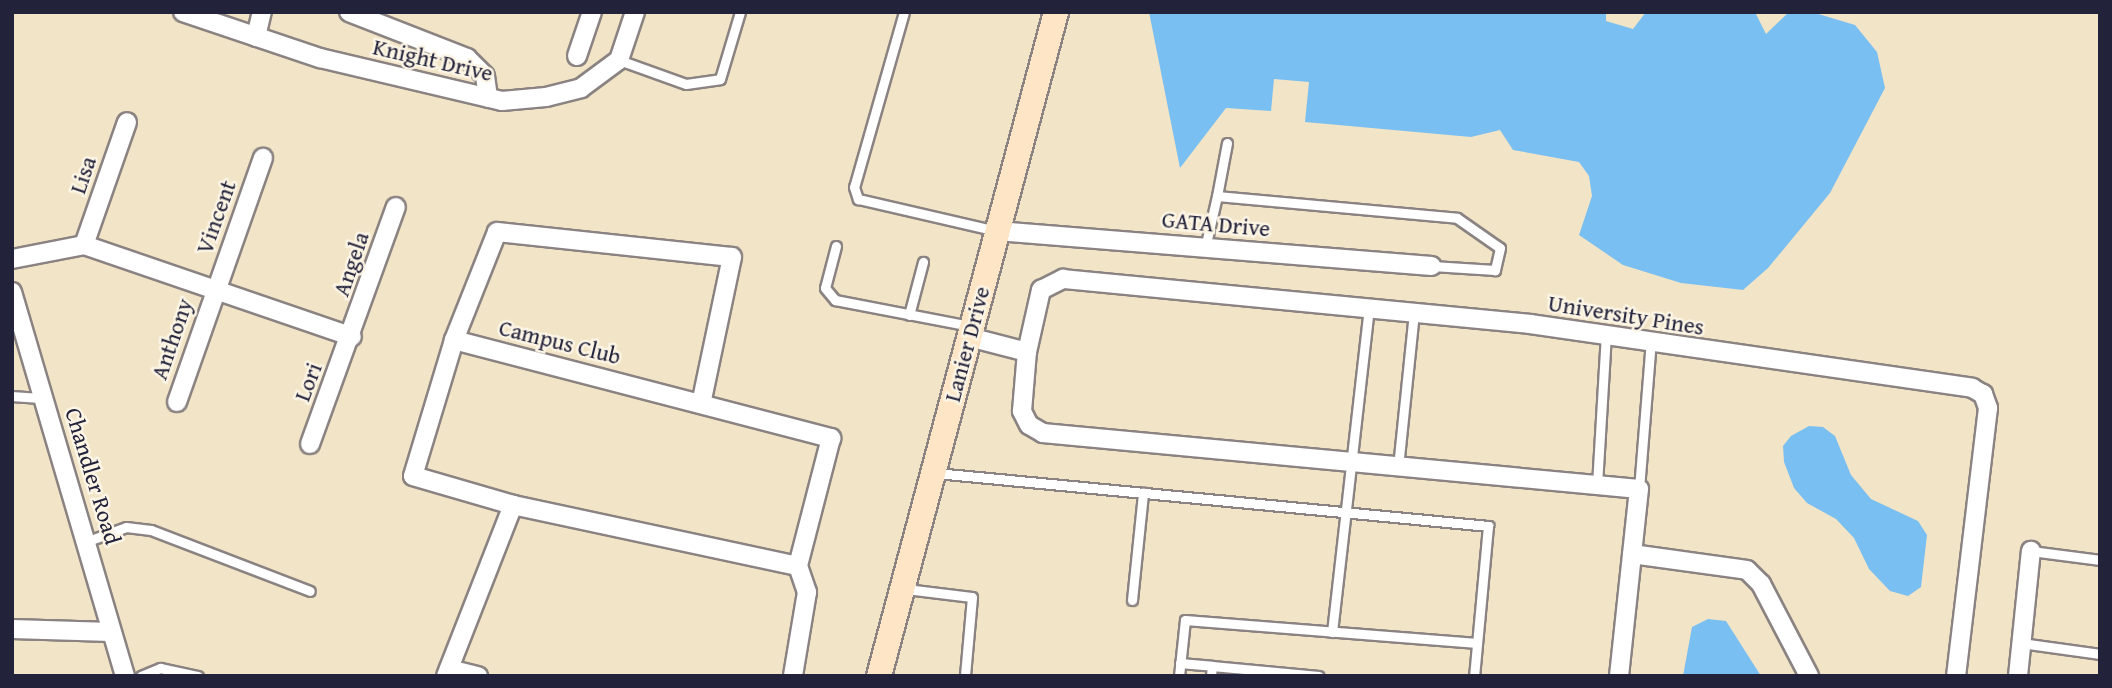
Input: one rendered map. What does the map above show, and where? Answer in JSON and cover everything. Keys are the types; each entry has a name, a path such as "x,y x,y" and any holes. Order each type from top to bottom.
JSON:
{"street":[{"name":"Knight Drive","path":"183,12 320,58 502,101 545,97 581,88 619,60"},
{"path":"256,37 262,12"},
{"path":"349,12 467,58 485,76 488,97"},
{"path":"577,56 592,12"},
{"path":"619,60 635,12"},
{"name":"Lanier Drive","path":"879,676 931,472 1056,12"},
{"name":"Lisa","path":"84,245 127,122"},
{"name":"Vincent","path":"214,292 263,158"},
{"name":"Angela","path":"352,337 396,207"},
{"name":"GATA Drive","path":"997,231 1432,266"},
{"path":"701,404 732,257 497,232 454,340 414,476 513,505 798,566"},
{"path":"12,259 84,245 214,292 352,337"},
{"name":"University Pines","path":"1639,489 1043,433 1029,425 1022,411 1027,352 1041,290 1063,279 1369,308 1606,334 1689,350 1972,388 1983,394 1988,408 1956,676"},
{"name":"Chandler Road","path":"12,292 88,541 125,676"},
{"name":"Anthony","path":"177,402 214,292"},
{"path":"971,332 1027,352"},
{"name":"Lori","path":"310,444 352,337"},
{"name":"Campus Club","path":"454,340 831,438 798,566 807,592 793,676"},
{"path":"1619,676 1639,489"},
{"path":"478,676 447,672 513,505"},
{"path":"2018,676 2031,551"},
{"path":"1632,554 1747,570 1761,584 1809,676"},
{"path":"12,629 111,632"}],"lane":[{"path":"619,60 686,84 720,79 740,12"},
{"path":"904,12 854,187 858,199 997,231"},
{"path":"1205,248 1227,143"},
{"path":"1217,196 1457,218 1500,248 1495,270 1432,266"},
{"path":"836,246 825,288 835,300 909,314 971,332"},
{"path":"909,314 923,262"},
{"path":"1332,632 1369,308"},
{"path":"1398,467 1414,313"},
{"path":"1597,485 1606,334"},
{"path":"1639,489 1651,341"},
{"path":"12,396 43,398"},
{"path":"931,472 1488,526 1474,676"},
{"path":"1132,600 1143,493"},
{"path":"88,541 127,527 151,530 310,591"},
{"path":"2031,551 2100,560"},
{"path":"902,588 972,597 965,676"},
{"path":"1179,676 1185,621 1477,643"},
{"path":"2021,643 2100,654"},
{"path":"1180,663 1212,671 1319,676"},
{"path":"141,676 160,668 198,676"}],"water":[{"path":"1149,12 1606,12 1606,21 1633,29 1646,12 1755,12 1766,34 1789,12 1815,13 1855,25 1877,52 1885,88 1830,193 1768,268 1743,290 1681,283 1623,265 1579,235 1592,196 1589,176 1579,162 1513,150 1500,130 1471,137 1305,122 1309,82 1274,79 1271,111 1226,108 1180,168"},
{"path":"1809,426 1823,427 1835,436 1851,475 1871,499 1918,521 1927,535 1921,587 1908,596 1890,591 1869,569 1854,538 1836,519 1807,503 1794,488 1784,462 1783,446 1791,436"},
{"path":"1708,619 1726,621 1761,676 1683,676 1692,627"}]}
